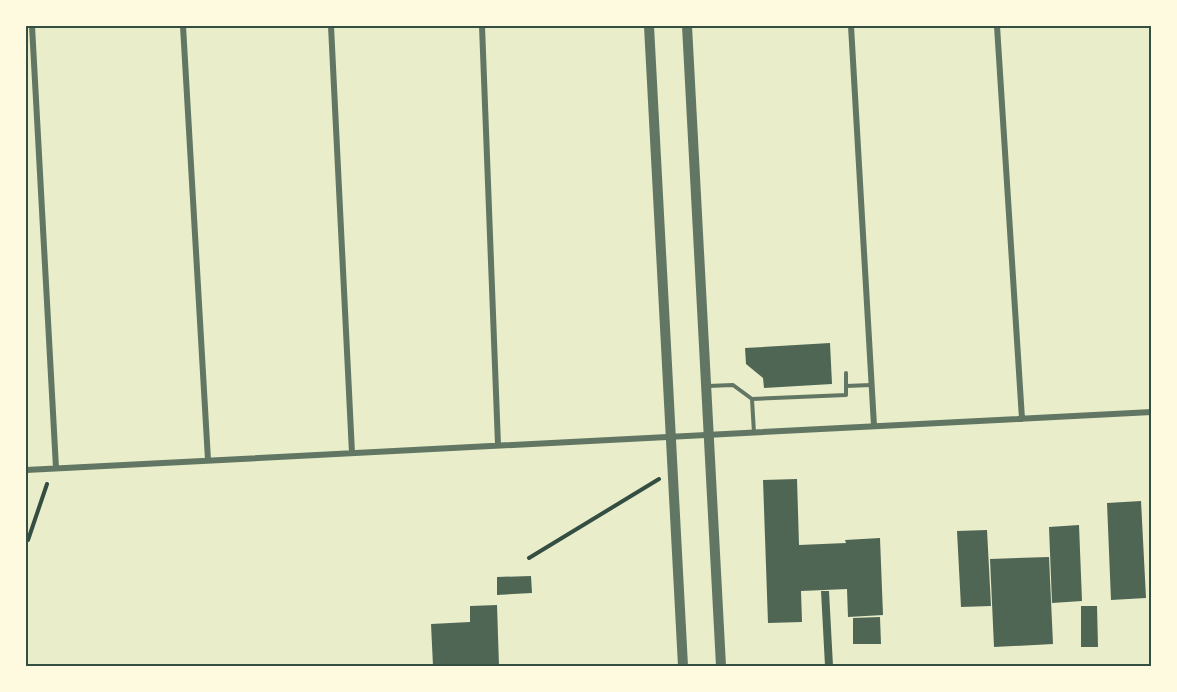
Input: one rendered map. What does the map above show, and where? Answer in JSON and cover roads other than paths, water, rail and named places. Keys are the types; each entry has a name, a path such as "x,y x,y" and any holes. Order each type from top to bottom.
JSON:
{"street":[{"path":"32,26 56,468"},
{"path":"183,26 208,460"},
{"path":"331,26 351,453"},
{"path":"482,26 498,446"},
{"path":"649,26 683,666"},
{"path":"687,26 721,666"},
{"path":"851,26 874,426"},
{"path":"997,26 1022,419"},
{"path":"26,470 1152,412"}],"lane":[{"path":"706,387 733,385 752,399 846,395 846,373"},
{"path":"846,386 872,385"},
{"path":"752,399 754,432"}]}
